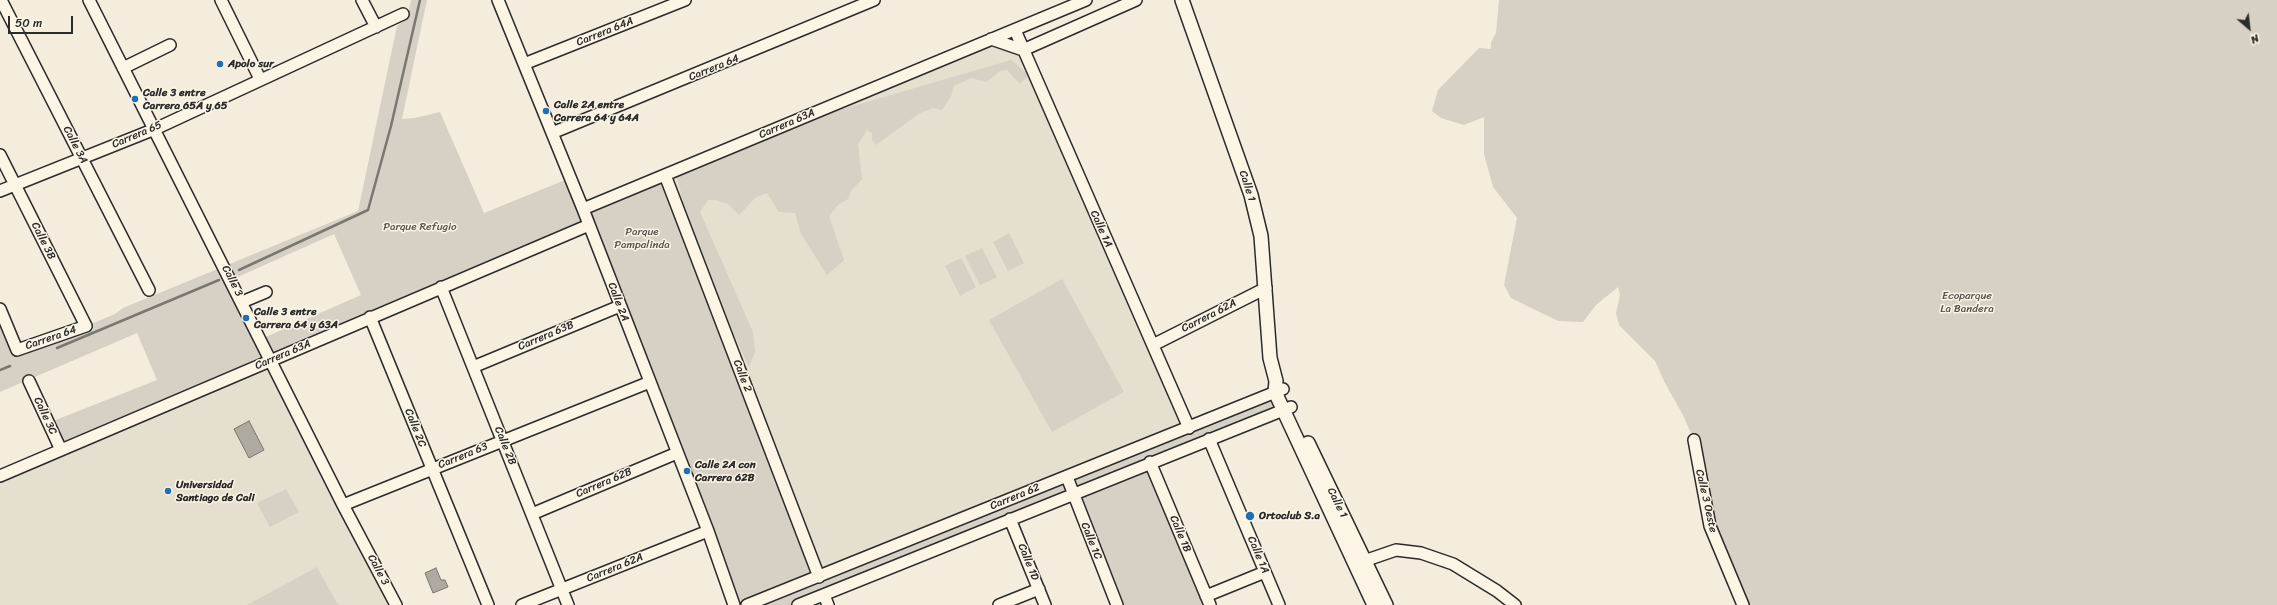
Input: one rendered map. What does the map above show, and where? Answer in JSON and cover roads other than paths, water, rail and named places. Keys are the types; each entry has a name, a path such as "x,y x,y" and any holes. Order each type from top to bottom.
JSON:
{"main road":[{"name":"Calle 1","path":"1182,0 1251,195 1261,236 1270,358 1278,387 1374,605"},
{"name":"Calle 1","path":"1287,409 1386,605"}],"street":[{"name":"Calle 3A","path":"1,0 149,290"},
{"name":"Calle 3","path":"88,0 155,129 343,505 396,605"},
{"path":"221,0 260,79"},
{"path":"362,0 376,26"},
{"name":"Calle 2A","path":"498,0 583,209 708,531 734,605"},
{"name":"Carrera 64A","path":"524,64 685,0"},
{"name":"Carrera 64","path":"552,133 874,0"},
{"name":"Carrera 63A","path":"583,209 1086,0"},
{"path":"991,40 1023,50 1136,0"},
{"name":"Carrera 65","path":"0,191 155,129 403,14"},
{"name":"Calle 1A","path":"1015,30 1188,428"},
{"path":"124,68 170,45"},
{"name":"Calle 3B","path":"0,155 86,326"},
{"name":"Calle 2","path":"665,175 819,577"},
{"name":"Carrera 63A","path":"0,476 589,225"},
{"name":"Calle 2B","path":"441,287 568,605"},
{"name":"Carrera 62A","path":"1153,345 1266,288"},
{"path":"242,302 266,292"},
{"name":"Carrera 63B","path":"473,367 620,306"},
{"name":"Carrera 64","path":"0,309 17,350 86,326"},
{"name":"Calle 2C","path":"370,318 488,605"},
{"name":"Calle 3C","path":"29,381 61,450"},
{"name":"Carrera 63","path":"343,505 502,440 650,382"},
{"name":"Carrera 62","path":"747,605 1188,428 1278,387"},
{"name":"Carrera 62","path":"798,605 826,600 921,555 1150,462 1287,409"},
{"name":"Calle 1A","path":"1209,439 1279,605"},
{"name":"Calle 3 Oeste","path":"1694,440 1710,526 1742,605"},
{"name":"Carrera 62B","path":"532,514 677,453"},
{"name":"Calle 1B","path":"1150,462 1208,601"},
{"name":"Calle 1C","path":"1067,477 1117,605"},
{"name":"Calle 1D","path":"1010,519 1046,605"},
{"name":"Carrera 62A","path":"522,605 708,531"},
{"path":"914,538 921,555"},
{"path":"1364,561 1396,550 1421,553 1453,564 1497,591 1515,605"},
{"path":"1208,601 1265,572"},
{"path":"999,605 1039,589"}],"waterway":[{"path":"239,270 368,210 391,126 420,0"},
{"path":"57,348 219,280"},
{"path":"0,370 10,366"}],"place":[{"name":"Apolo sur","path":"220,64"},
{"name":"Calle 3 entre Carrera 65A y 65","path":"135,99"},
{"name":"Calle 2A entre Carrera 64 y 64A","path":"546,111"},
{"name":"Calle 3 entre Carrera 64 y 63A","path":"246,318"},
{"name":"Calle 2A con Carrera 62B","path":"687,471"},
{"name":"Universidad Santiago de Cali","path":"168,491"},
{"name":"Ortoclub S.a","path":"1250,516"}],"park label":[{"name":"Parque Refugio","path":"420,227"},
{"name":"Parque Pampalinda","path":"642,238"},
{"name":"Ecoparque La Bandera","path":"1967,302"}]}
